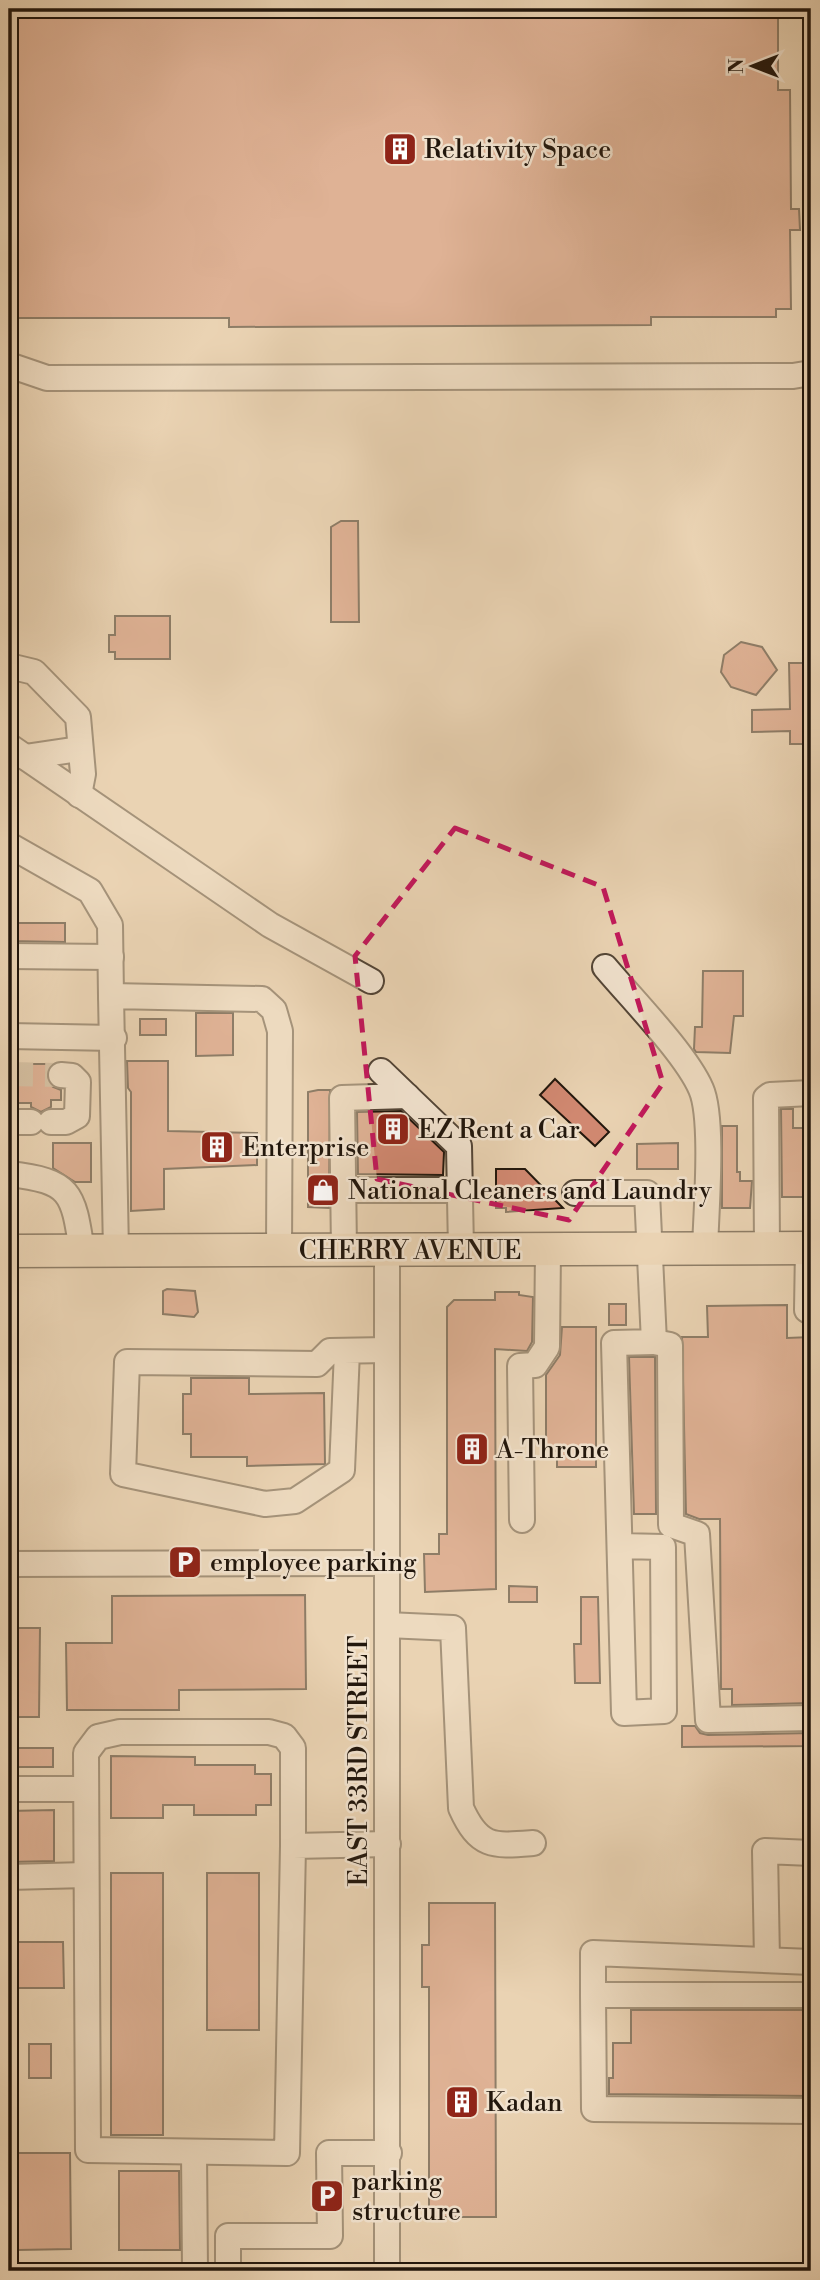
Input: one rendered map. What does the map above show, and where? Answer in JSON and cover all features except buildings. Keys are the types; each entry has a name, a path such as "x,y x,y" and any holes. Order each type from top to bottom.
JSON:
{"main road":[{"name":"CHERRY AVENUE","path":"9,1251 810,1248"}],"street":[{"path":"9,365 47,378 793,376 811,373"},
{"path":"9,666 34,672 78,717 83,774 79,795"},
{"path":"17,752 79,749"},
{"path":"17,752 270,925 371,981"},
{"path":"9,845 90,891 110,925 116,1251"},
{"path":"9,956 111,957"},
{"path":"605,967 683,1061 702,1090 707,1125 705,1249"},
{"path":"111,996 262,999 274,1010 280,1031 279,1251"},
{"path":"9,1037 114,1050"},
{"path":"381,1071 459,1146 461,1250"},
{"path":"30,1122 66,1122 76,1116 78,1082 72,1076 61,1075"},
{"path":"767,1248 766,1098 770,1095 811,1093"},
{"path":"344,1250 342,1098 407,1096"},
{"path":"9,1174 48,1180 65,1192 75,1205 82,1251"},
{"path":"343,1190 460,1190"},
{"path":"575,1193 647,1193 647,1249 654,1342"},
{"path":"810,1248 807,1310 811,1310"},
{"name":"EAST 33RD STREET","path":"387,1250 387,2271"},
{"path":"522,1520 520,1366 535,1365 547,1347 548,1250"},
{"path":"621,1546 663,1547 664,1711 624,1713 614,1343 654,1342 670,1345 671,1525 697,1534 708,1720 811,1718"},
{"path":"347,1351 342,1470 295,1501 265,1504 123,1474 127,1362 317,1364 330,1351 387,1350"},
{"path":"9,1564 387,1563"},
{"path":"387,1625 453,1628 461,1808 469,1826 495,1846 533,1843"},
{"path":"120,1732 269,1732 284,1736 293,1748 287,2153 88,2150 85,1789 86,1754 98,1737 120,1732"},
{"path":"9,1789 85,1789"},
{"path":"293,1846 388,1844"},
{"path":"767,1960 765,1851 811,1853"},
{"path":"9,1877 86,1875"},
{"path":"811,1962 593,1953 594,2109 811,2112"},
{"path":"593,1995 811,1995"},
{"path":"194,2152 195,2271"},
{"path":"228,2271 228,2236 330,2236 329,2153 389,2153"}],"highlighted area":[{"path":"455,828 603,887 663,1083 569,1220 377,1179 355,956"}],"tunnel":[{"path":"9,1074 61,1075"}],"place":[{"name":"Relativity Space","path":"400,149"},
{"name":"EZ Rent a Car","path":"393,1129"},
{"name":"Enterprise","path":"217,1147"},
{"name":"National Cleaners and Laundry","path":"323,1190"},
{"name":"A-Throne","path":"472,1449"},
{"name":"employee parking","path":"185,1562"},
{"name":"Kadan","path":"462,2102"},
{"name":"parking structure","path":"327,2196"}]}
